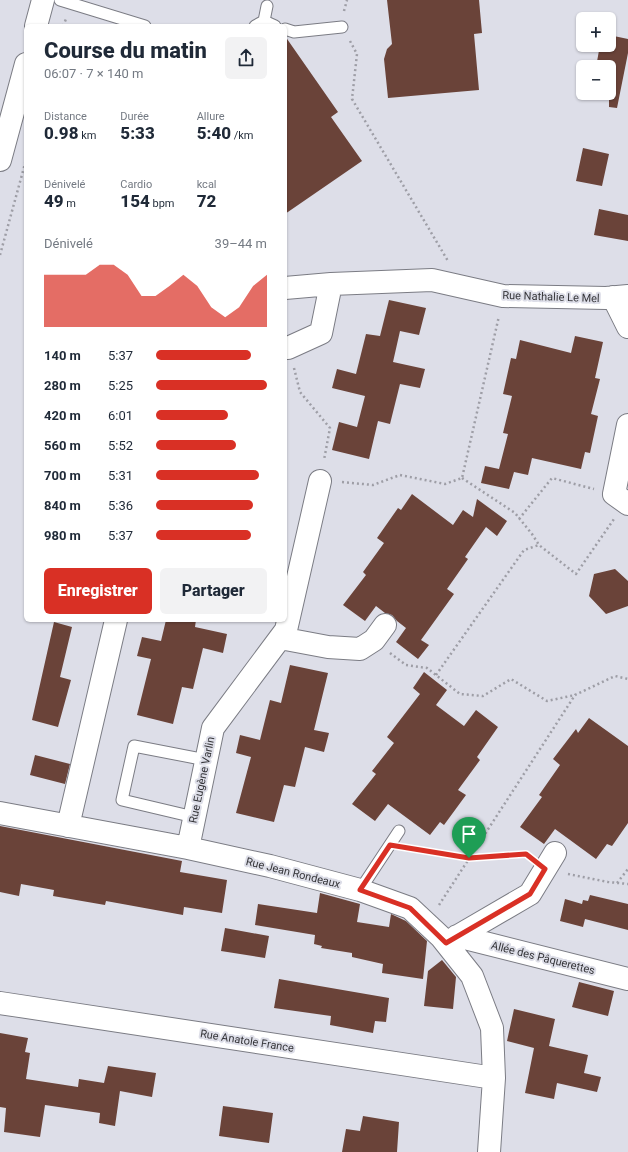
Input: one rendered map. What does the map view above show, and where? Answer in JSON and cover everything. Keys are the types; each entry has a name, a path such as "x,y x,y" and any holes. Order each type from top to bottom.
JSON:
{"street":[{"path":"37,24 44,0"},
{"path":"0,160 24,71"},
{"name":"Rue Nathalie Le Mel","path":"287,288 331,284 432,280 503,296 620,296"},
{"path":"287,348 321,333 331,284"},
{"path":"620,296 628,327"},
{"path":"622,500 628,425"},
{"name":"Rue Eugène Varlin","path":"188,848 213,728 286,630 320,481"},
{"path":"68,826 116,622"},
{"path":"280,638 328,647 360,649 379,633"},
{"name":"Rue Jean Rondeaux","path":"0,813 188,848 270,866 360,890 410,908 427,924 452,940 472,976 492,1028 494,1078 489,1152"},
{"path":"452,940 530,894 550,861"},
{"name":"Allée des Pâquerettes","path":"452,940 628,979"},
{"name":"Rue Anatole France","path":"0,1003 494,1078"}],"lane":[{"path":"60,0 128,23"},
{"path":"260,24 267,6"},
{"path":"287,30 294,32 342,26"},
{"path":"194,817 122,800 134,746 206,760"},
{"path":"360,890 399,831"}],"path":[{"path":"347,0 340,24 357,54 352,99 464,288"},
{"path":"0,254 24,167"},
{"path":"462,478 503,296"},
{"path":"287,348 300,392 330,428 320,481 373,485 400,475 445,484 462,478"},
{"path":"462,478 514,513 519,519 532,534 539,546 576,574 622,500 552,478 519,519"},
{"path":"436,675 524,550 539,546"},
{"path":"379,633 406,665 427,668 460,694 483,696 511,679 547,701 575,695 615,676 628,679"},
{"path":"427,924 575,695"},
{"path":"390,845 469,858 526,854 617,883 628,884"},
{"path":"617,883 628,869"}],"building":[{"path":"387,0 479,0 482,33 474,34 479,90 388,98 384,59 387,49 392,44"},
{"path":"616,36 628,39 628,53 617,108 609,107 609,100 616,100 616,60 597,60 599,52 616,52"},
{"path":"287,39 338,112 331,117 362,161 287,213"},
{"path":"583,148 609,154 602,186 576,181"},
{"path":"599,209 628,215 628,241 594,235"},
{"path":"389,300 426,308 419,335 400,331 393,362 425,369 420,388 400,384 390,424 378,421 369,459 332,450 339,422 357,427 365,396 332,388 337,369 356,374 366,334 380,336"},
{"path":"575,336 603,342 595,378 600,379 591,414 598,416 590,453 585,452 581,469 532,458 528,475 514,472 509,489 481,483 485,466 499,469 508,434 503,433 512,396 503,394 511,358 516,359 520,340 571,353"},
{"path":"412,494 453,525 463,510 473,517 477,499 507,521 497,536 486,527 465,557 468,559 447,589 454,594 421,640 429,645 418,659 396,642 406,628 392,615 385,613 376,606 365,621 343,605 366,575 363,572 384,543 377,538 398,508 401,510"},
{"path":"615,569 628,581 628,606 606,614 589,596 594,574"},
{"path":"54,622 72,627 60,677 71,680 58,727 32,720"},
{"path":"166,622 196,622 195,627 227,634 223,653 203,648 193,689 182,687 173,724 137,715 151,659 137,656 142,637 161,641"},
{"path":"290,665 328,673 314,730 329,733 324,752 305,747 295,787 284,785 274,822 236,813 251,757 236,753 240,735 260,740 270,700 281,703"},
{"path":"424,672 447,690 436,705 464,726 476,710 498,727 477,757 480,760 458,790 466,795 444,825 440,822 430,835 388,804 375,821 352,804 376,774 372,771 394,743 387,737 420,694 413,688"},
{"path":"589,718 628,746 628,823 612,846 607,844 596,859 555,829 544,844 520,827 542,797 539,795 560,765 553,759 576,729 578,733"},
{"path":"35,755 70,764 65,784 30,775"},
{"path":"0,826 182,861 180,872 227,880 222,913 184,907 183,915 106,901 105,905 53,896 54,890 21,884 19,896 0,892"},
{"path":"320,893 360,904 357,922 389,927 391,914 406,921 427,941 423,979 382,973 383,964 352,957 352,953 321,948 322,946 314,944 315,935 255,925 258,904 317,913"},
{"path":"590,895 628,904 628,930 585,919 583,927 560,921 565,899 582,904 583,900 588,901"},
{"path":"225,928 269,936 265,958 221,951"},
{"path":"442,960 456,977 453,1009 424,1006 428,971"},
{"path":"279,979 389,998 386,1022 375,1021 373,1033 330,1025 331,1016 274,1008"},
{"path":"579,982 614,991 608,1016 572,1007"},
{"path":"514,1009 555,1019 549,1046 588,1055 584,1073 601,1077 597,1092 557,1083 554,1099 525,1093 534,1048 507,1041"},
{"path":"0,1033 28,1038 25,1052 30,1053 26,1079 78,1087 79,1079 104,1083 108,1066 156,1073 152,1097 120,1091 115,1126 99,1123 100,1113 45,1105 40,1137 4,1132 6,1108 0,1107"},
{"path":"223,1106 273,1113 269,1143 219,1136"},
{"path":"363,1116 399,1122 397,1152 342,1152 346,1129 360,1131"}],"route":[{"path":"390,845 469,858 526,854 545,869 530,894 446,943 410,908 360,890 390,845"}]}
